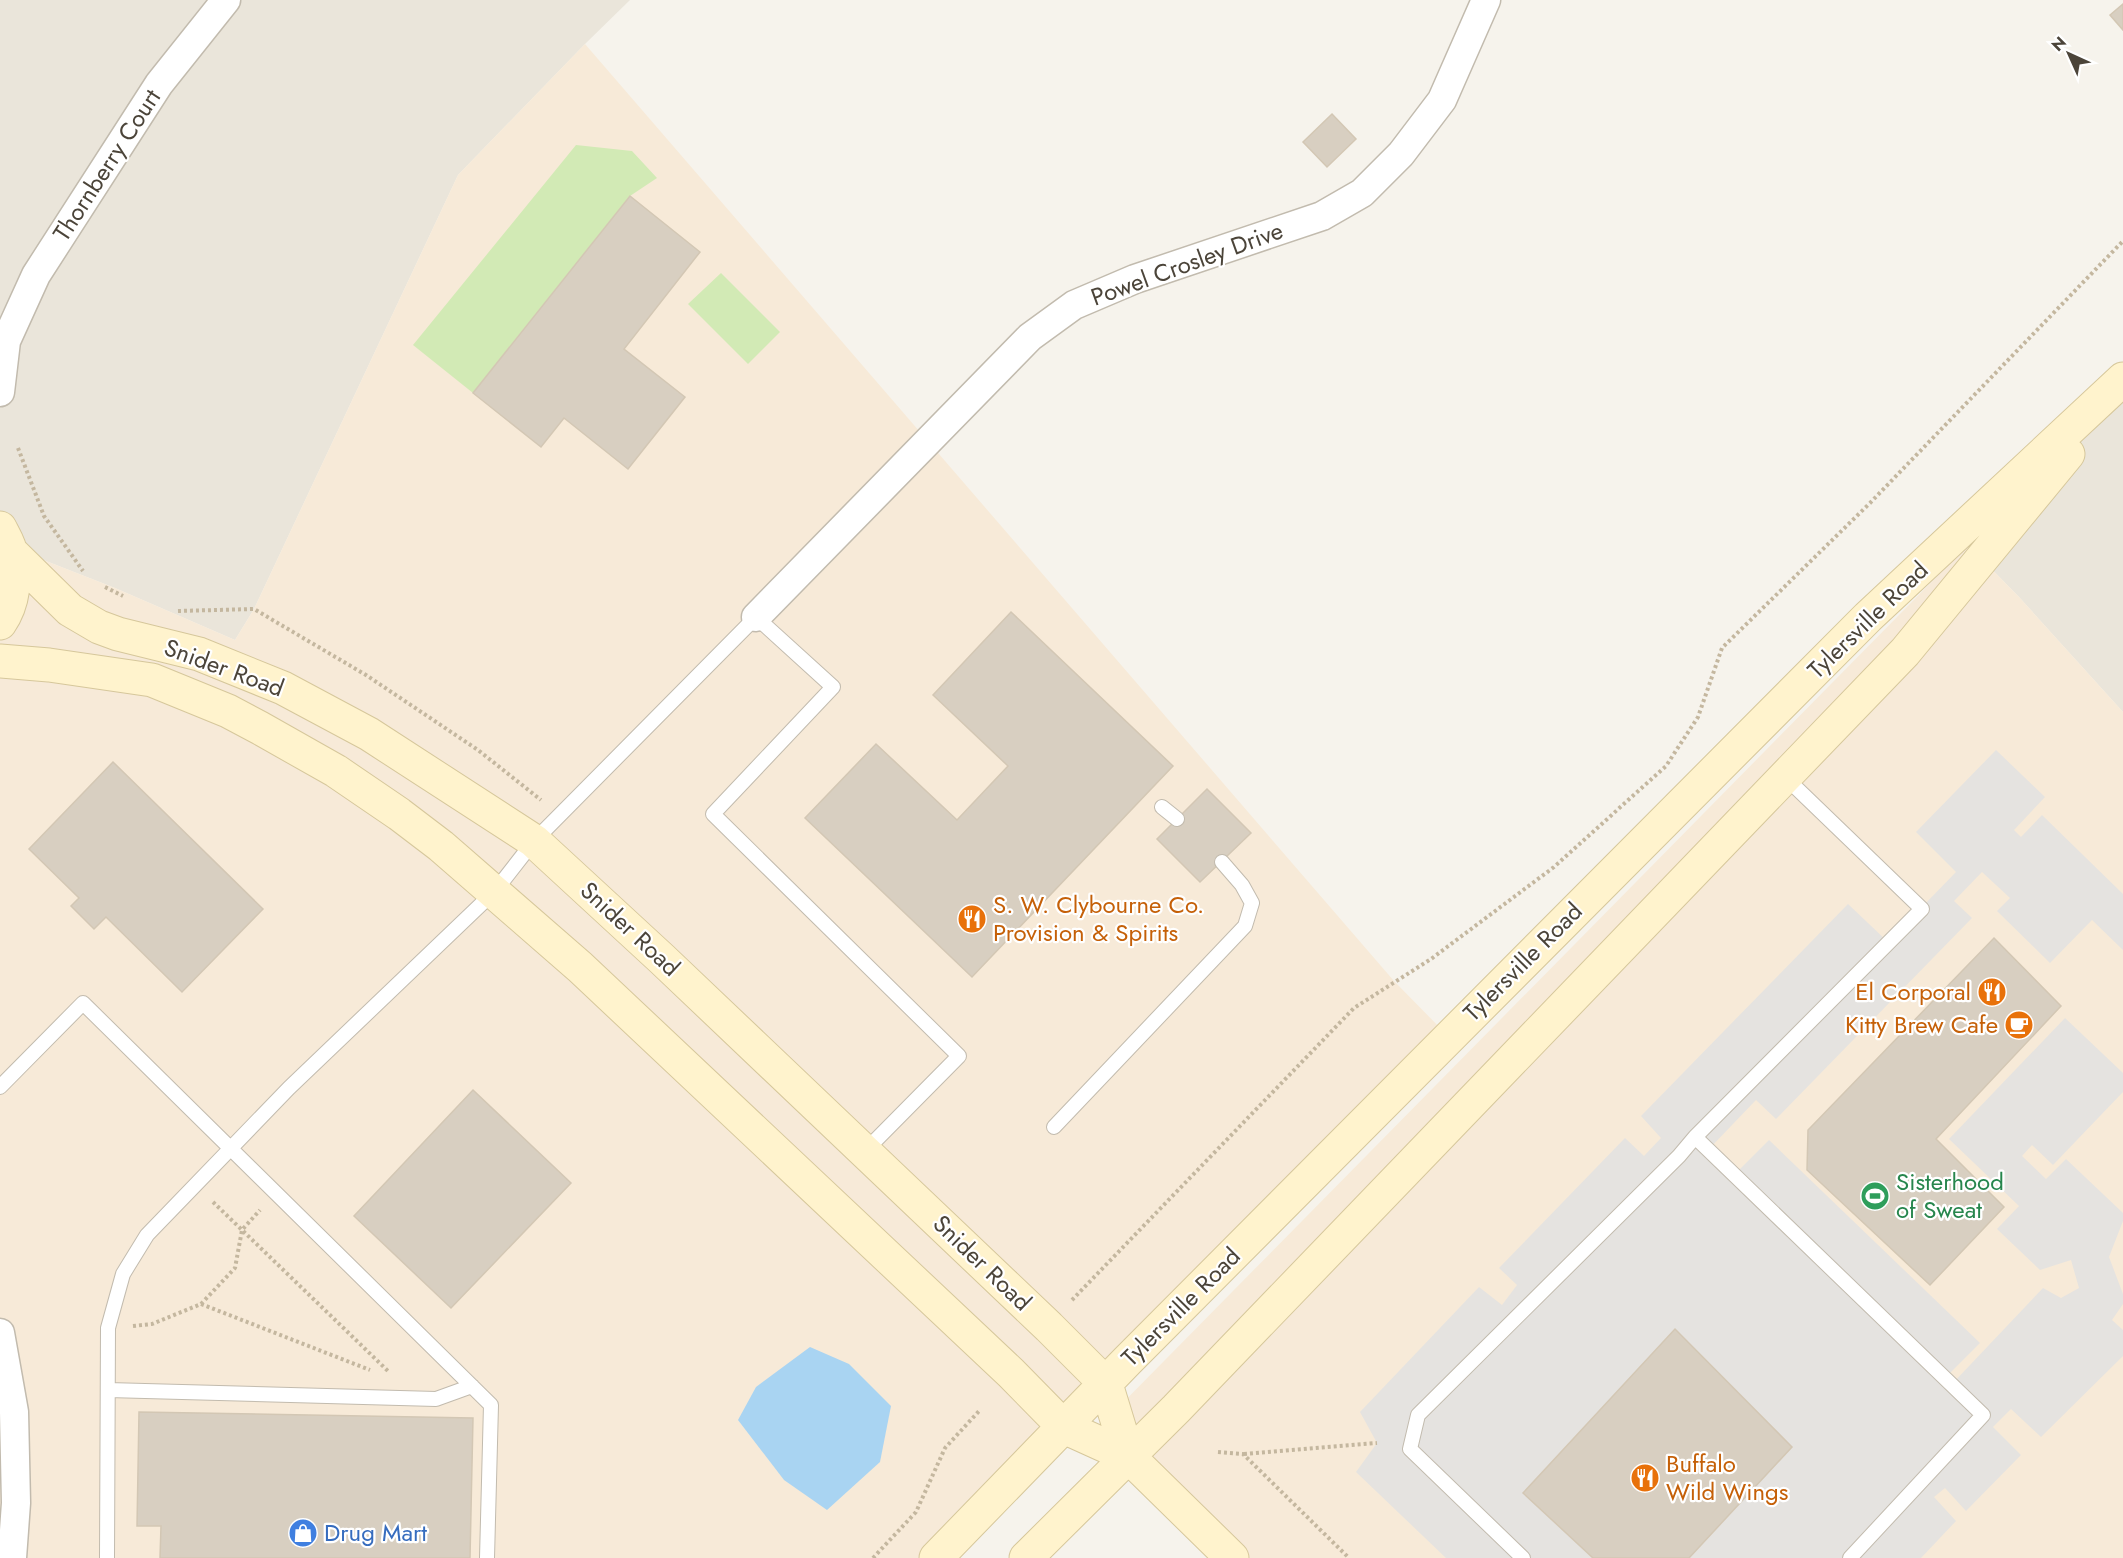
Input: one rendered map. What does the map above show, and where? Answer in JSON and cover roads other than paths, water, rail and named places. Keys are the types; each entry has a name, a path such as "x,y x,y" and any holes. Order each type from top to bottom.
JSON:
{"main road":[{"name":"Tylersville Road","path":"936,1558 1868,617 2123,380"},
{"name":"Tylersville Road","path":"1026,1558 1176,1409 1905,652 2123,387"},
{"name":"Snider Road","path":"6,540 70,610 99,627 118,634 199,654 283,688 369,734 534,841 865,1151 1106,1384 1128,1456"},
{"path":"0,622 6,614 14,584 6,540"},
{"name":"Snider Road","path":"0,661 49,665 152,680 228,711 336,771 441,846 588,975 1011,1373 1064,1427 1128,1456 1232,1558"}],"street":[{"name":"Thornberry Court","path":"0,392 3,345 36,274 159,84 226,0"},
{"name":"Powel Crosley Drive","path":"756,617 1030,338 1074,305 1135,279 1322,216 1362,193 1401,154 1442,100 1486,0"},
{"path":"0,1333 14,1412 16,1503 12,1558"}],"lane":[{"path":"107,1558 108,1328 123,1274 147,1235 289,1088 495,891 534,841 756,617 833,687 713,814 959,1056 865,1151"},
{"path":"1523,1558 1410,1449 1418,1415 1679,1156 1695,1137 1922,909 1785,777"},
{"path":"1162,807 1177,819"},
{"path":"1054,1127 1245,926 1252,903 1242,885 1222,862"},
{"path":"0,1087 83,1003 491,1405 487,1558"},
{"path":"1695,1137 1983,1415 1850,1558"},
{"path":"108,1390 436,1399 472,1386"}],"water":[{"path":"810,1347 849,1364 891,1406 880,1462 827,1510 784,1480 738,1420 756,1387"}],"place":[{"name":"S. W. Clybourne Co. Provision & Spirits","path":"972,919"},
{"name":"El Corporal","path":"1992,992"},
{"name":"Kitty Brew Cafe","path":"2019,1025"},
{"name":"Sisterhood of Sweat","path":"1875,1196"},
{"name":"Buffalo Wild Wings","path":"1645,1478"},
{"name":"Drug Mart","path":"303,1533"}]}
